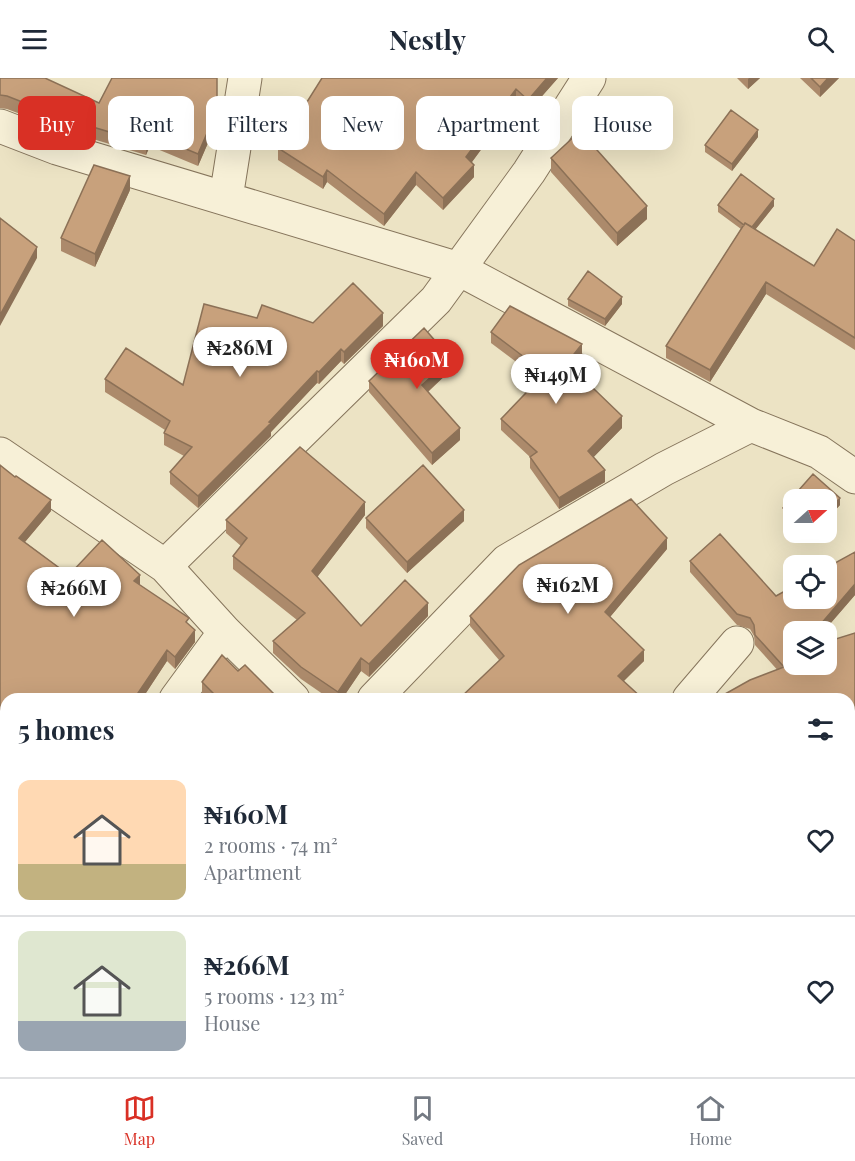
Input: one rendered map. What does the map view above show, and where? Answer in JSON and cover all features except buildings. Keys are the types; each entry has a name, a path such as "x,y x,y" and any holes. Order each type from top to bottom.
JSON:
{"street":[{"path":"226,198 245,78"},
{"path":"165,566 436,300 529,172 589,78"},
{"path":"0,126 57,148 459,269 751,425 819,452 855,477"},
{"path":"380,693 507,561 664,469 751,425"},
{"path":"0,454 165,566 225,632 287,693"},
{"path":"180,693 225,632"},
{"path":"694,693 737,643"}]}
